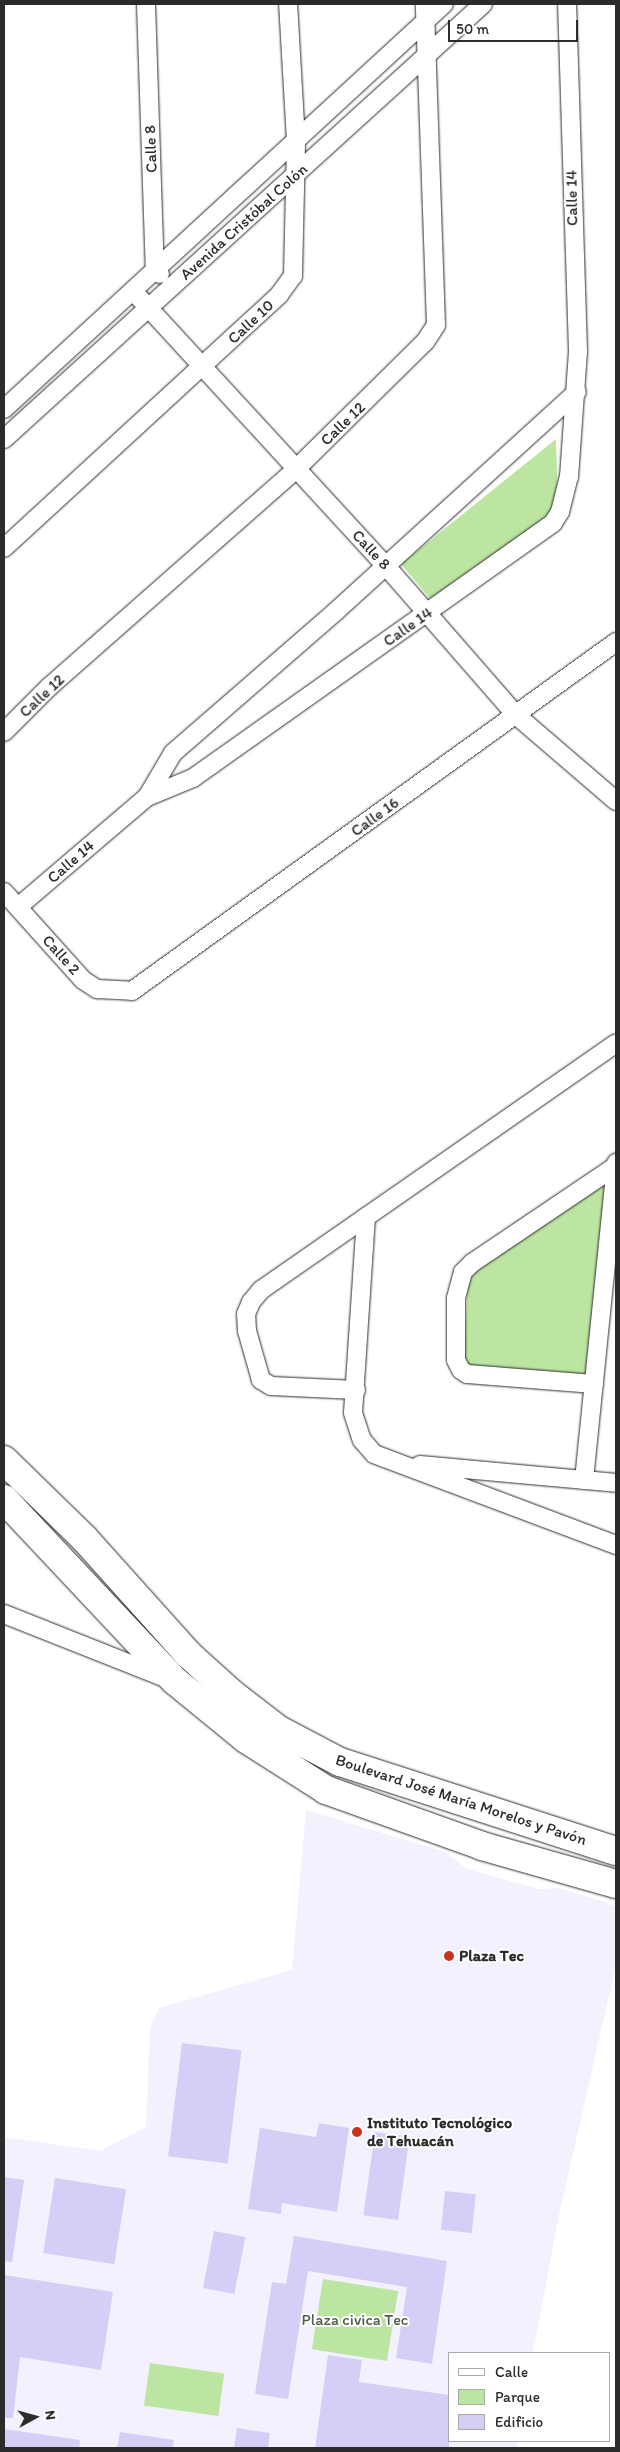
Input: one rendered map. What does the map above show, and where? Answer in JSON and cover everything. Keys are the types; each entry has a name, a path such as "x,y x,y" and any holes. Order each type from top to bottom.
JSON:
{"main road":[{"name":"Boulevard José María Morelos y Pavón","path":"4,1460 84,1538 188,1654 231,1694 279,1730 340,1762 616,1851"},
{"name":"Boulevard José María Morelos y Pavón","path":"4,1500 174,1681 246,1739 326,1790 482,1846 616,1884"}],"street":[{"name":"Calle 8","path":"146,4 155,269"},
{"name":"Calle 10","path":"4,548 279,295 293,276 296,140 288,4"},
{"name":"Calle 12","path":"4,732 49,688 295,470 425,342 436,325 424,4"},
{"name":"Avenida Cristóbal Colón","path":"4,410 444,4"},
{"name":"Avenida Cristóbal Colón","path":"4,439 483,4"},
{"name":"Calle 14","path":"18,907 147,797 193,778 553,523 560,512 569,477 577,392 567,4"},
{"path":"155,269 171,288"},
{"name":"Calle 8","path":"134,291 295,470 386,566 516,715 616,800"},
{"name":"Calle 14","path":"147,797 173,753 386,566 577,392"},
{"name":"Calle 16","path":"132,991 616,642"},
{"name":"Calle 2","path":"4,892 83,980 96,989 132,991"},
{"path":"356,1390 270,1386 261,1380 247,1332 246,1314 251,1302 261,1290 616,1043"},
{"path":"584,1480 616,1164"},
{"path":"594,1384 467,1374 461,1370 456,1360 456,1298 462,1272 472,1263 616,1164"},
{"path":"366,1217 353,1413 362,1440 374,1454 616,1545"},
{"path":"398,1463 616,1483"},
{"path":"4,1614 174,1681"}],"shaded area":[{"name":"Instituto Tecnológico de Tehuacán","path":"306,1810 445,1852 467,1869 538,1889 560,1888 616,1906 616,1965 559,2215 533,2352 448,2352 448,2442 518,2442 517,2448 4,2448 4,2137 100,2151 146,2127 150,2028 159,2008 292,1970"}],"green space":[{"path":"556,439 558,509 432,601 401,564"},
{"path":"606,1180 588,1378 464,1365 468,1273"},
{"name":"Plaza civica Tec","path":"323,2279 398,2291 387,2361 312,2349"},
{"path":"150,2363 224,2373 218,2416 144,2406"}],"building":[{"path":"182,2043 242,2050 228,2163 168,2156"},
{"path":"319,2123 349,2128 337,2212 282,2203 281,2214 248,2209 260,2128 316,2137"},
{"path":"375,2132 410,2137 398,2220 363,2215"},
{"path":"4,2177 24,2180 12,2262 4,2261"},
{"path":"55,2178 126,2189 114,2264 43,2253"},
{"path":"445,2191 476,2194 472,2233 441,2230"},
{"path":"214,2231 245,2237 234,2294 203,2288"},
{"path":"294,2236 447,2261 432,2364 396,2358 407,2287 308,2271 288,2399 255,2394 272,2282 286,2284"},
{"path":"4,2275 113,2292 101,2370 20,2357 13,2418 4,2418"},
{"path":"328,2355 362,2360 359,2382 448,2395 449,2448 315,2448"},
{"path":"237,2428 270,2433 268,2448 234,2448"},
{"path":"4,2429 80,2440 79,2448 4,2448"},
{"path":"120,2432 174,2440 173,2448 117,2448"}],"place":[{"name":"Plaza Tec","path":"449,1956"},
{"name":"Instituto Tecnológico de Tehuacán","path":"357,2132"}]}
